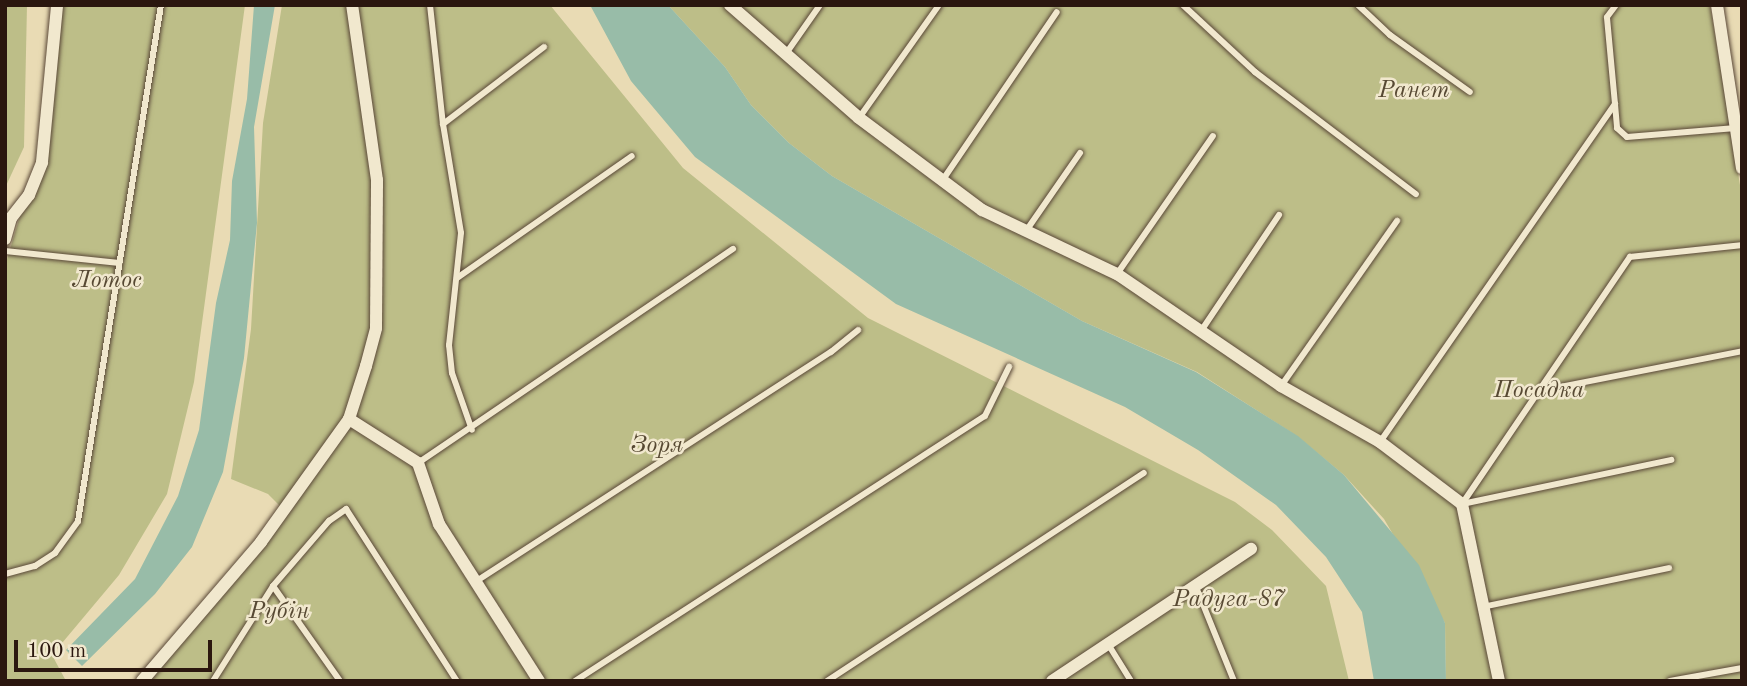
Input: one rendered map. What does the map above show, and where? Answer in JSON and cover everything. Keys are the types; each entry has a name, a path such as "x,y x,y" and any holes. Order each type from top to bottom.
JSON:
{"street":[{"path":"5,239 8,217 29,195 42,162 57,5"},
{"path":"142,681 261,542 349,419 376,328 377,193 352,5"},
{"path":"730,5 859,118 941,182 982,210 1117,274 1281,386 1380,442 1462,504 1487,606 1499,681"},
{"path":"1717,5 1742,168"},
{"path":"349,419 418,463 439,524 539,681"},
{"path":"1052,681 1251,549"}],"lane":[{"path":"5,574 35,566 55,553 78,522 161,5"},
{"path":"430,5 443,124 461,233 449,345 452,373 472,430"},
{"path":"784,55 820,5"},
{"path":"859,118 939,5"},
{"path":"1182,5 1255,72 1416,194"},
{"path":"1358,5 1390,35 1470,92"},
{"path":"1616,5 1607,17 1617,128 1627,137 1736,128"},
{"path":"941,182 1057,12"},
{"path":"443,124 544,47"},
{"path":"1380,442 1615,104"},
{"path":"1117,274 1213,136"},
{"path":"1026,231 1080,153"},
{"path":"457,278 632,156"},
{"path":"1200,333 1279,215"},
{"path":"1281,386 1396,221"},
{"path":"1462,504 1630,257 1742,245"},
{"path":"418,463 472,430 733,249"},
{"path":"5,251 119,263"},
{"path":"475,582 831,352 858,330"},
{"path":"1539,391 1742,351"},
{"path":"575,681 985,416 1009,367"},
{"path":"1462,504 1671,460"},
{"path":"827,681 1144,473"},
{"path":"217,679 273,586 329,521 346,509 457,681"},
{"path":"1487,606 1669,568"},
{"path":"273,586 340,681"},
{"path":"1196,587 1234,681"},
{"path":"1108,644 1131,681"},
{"path":"1670,681 1742,668"}],"green space":[{"path":"5,5 27,5 24,147 5,188"},
{"name":"Лотос","path":"52,5 245,5 194,382 167,494 119,575 52,655 66,681 5,681 5,266 35,166 49,89"},
{"name":"Зоря","path":"282,5 550,5 683,168 868,318 1235,502 1272,530 1326,586 1349,681 137,681 282,508 268,494 231,479 251,329 263,123"},
{"name":"Посадка","path":"668,5 1710,5 1742,197 1742,681 1446,681 1445,623 1384,519 1344,475 1297,436 1197,372 1082,321 832,176 789,143 751,105 725,67"}],"shaded area":[{"path":"254,5 275,5 254,127 257,223 244,358 223,472 192,547 155,594 82,666 66,650 135,579 178,496 199,430 216,303 230,240 232,181 247,99"},
{"path":"590,5 668,5 725,67 751,105 789,143 832,176 1082,321 1196,372 1298,436 1344,475 1419,565 1445,623 1446,681 1374,681 1362,612 1326,557 1276,505 1198,450 1125,407 896,304 695,157 631,81"}],"park label":[{"name":"Ранет","path":"1414,92"},
{"name":"Радуга-87","path":"1229,601"},
{"name":"Рубін","path":"279,613"}]}
